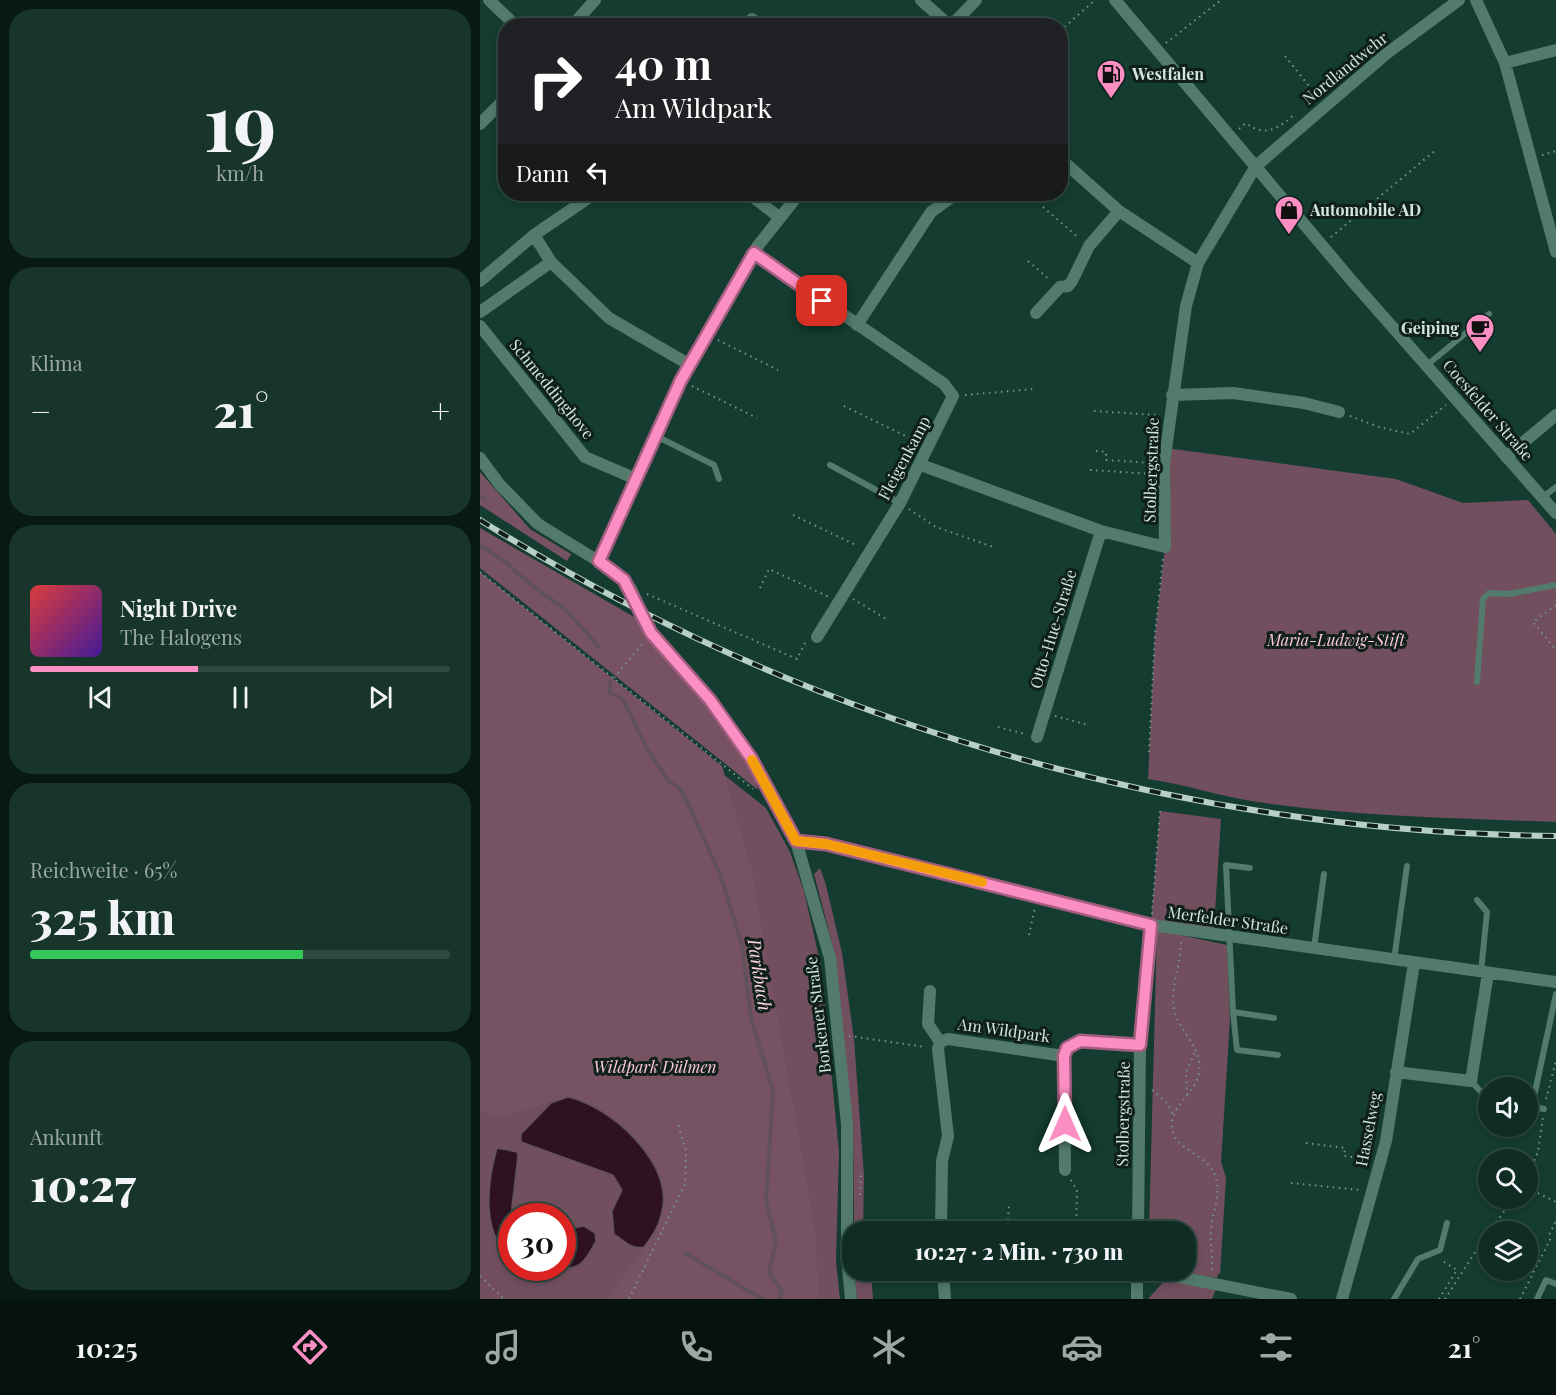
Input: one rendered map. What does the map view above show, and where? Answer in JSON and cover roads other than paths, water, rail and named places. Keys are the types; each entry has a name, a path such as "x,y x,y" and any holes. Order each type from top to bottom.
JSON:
{"street":[{"path":"489,0 508,18"},
{"path":"579,18 595,0"},
{"path":"921,0 941,18"},
{"path":"958,18 976,0"},
{"name":"Coesfelder Straße","path":"1115,0 1322,245 1556,513"},
{"name":"Nordlandwehr","path":"1256,166 1324,105 1386,54 1459,0"},
{"path":"1476,0 1505,63 1556,252"},
{"path":"1505,63 1556,50"},
{"path":"480,124 498,106"},
{"path":"1068,166 1119,211 1198,263"},
{"name":"Stolbergstraße","path":"1101,531 1165,548 1164,469 1169,415 1186,306 1198,263 1256,166"},
{"path":"480,281 534,235 584,201"},
{"path":"758,201 779,217"},
{"path":"599,561 681,380 754,253 793,201"},
{"path":"754,253 856,325 932,212 947,201"},
{"path":"1035,313 1060,287 1068,286 1089,246 1119,211"},
{"path":"534,235 551,262 609,318 690,365"},
{"path":"480,312 551,262"},
{"name":"Fleigenkamp","path":"817,637 900,503 930,447 953,396 944,384 856,325"},
{"name":"Schmeddinghove","path":"480,326 585,457 636,479"},
{"path":"1172,395 1233,393 1304,403 1340,412"},
{"path":"1506,457 1556,415"},
{"name":"Borkener Straße","path":"480,458 500,485 538,524 599,561 637,588 651,633 710,700 751,758 796,841 830,958 844,1035 847,1124 847,1258 851,1299"},
{"path":"921,465 1101,531"},
{"name":"Otto-Hue-Straße","path":"1037,737 1101,531"},
{"name":"Merfelder Straße","path":"796,841 826,844 1151,925 1556,982"},
{"name":"Stolbergstraße","path":"1138,1221 1140,1045 1151,925"},
{"name":"Hasselweg","path":"1342,1299 1380,1161 1414,963"},
{"path":"1396,1072 1470,1082 1485,973"},
{"name":"Am Wildpark","path":"930,991 928,1024 939,1046 948,1136 942,1161 941,1221"},
{"name":"Am Wildpark","path":"939,1046 948,1039 1064,1056"},
{"name":"Am Wildpark","path":"1065,1170 1064,1056 1067,1048 1080,1041 1140,1045"},
{"path":"1196,1280 1292,1299"},
{"path":"944,1281 945,1299"},
{"path":"1137,1281 1137,1299"}],"lane":[{"path":"1427,365 1489,314"},
{"path":"656,436 714,465 719,479"},
{"path":"830,465 900,503"},
{"path":"1543,497 1556,487"},
{"path":"1477,682 1483,599 1489,593 1509,594 1556,585"},
{"path":"1250,868 1226,865 1233,1012 1238,1050 1278,1055"},
{"path":"1394,960 1407,866"},
{"path":"1313,949 1324,874"},
{"path":"1477,900 1486,912 1485,973"},
{"path":"1536,1077 1556,994"},
{"path":"1233,1012 1274,1018"},
{"path":"1470,1082 1478,1090"},
{"path":"1538,1108 1544,1109"},
{"path":"1394,1299 1418,1259 1440,1250 1447,1223"},
{"path":"1537,1299 1546,1280 1556,1284"}],"waterway":[{"name":"Parkbach","path":"480,496 485,499"},
{"path":"480,546 503,560 531,585 566,610 600,648"},
{"name":"Parkbach","path":"610,682 610,693 623,699 648,751 669,782 680,788 720,874 742,945 751,1018 773,1091 766,1201 776,1241 769,1273 782,1291 780,1299"},
{"path":"685,1253 762,1299"}],"railway":[{"path":"480,520 603,591 730,654 862,707 996,752 1134,787 1273,813 1414,830 1556,836"}],"place":[{"name":"Westfalen","path":"1111,100"},
{"name":"Automobile AD","path":"1289,236"},
{"name":"Geiping","path":"1480,354"}],"park label":[{"name":"Maria-Ludwig-Stift","path":"1336,640"},
{"name":"Wildpark Dülmen","path":"655,1067"}]}
